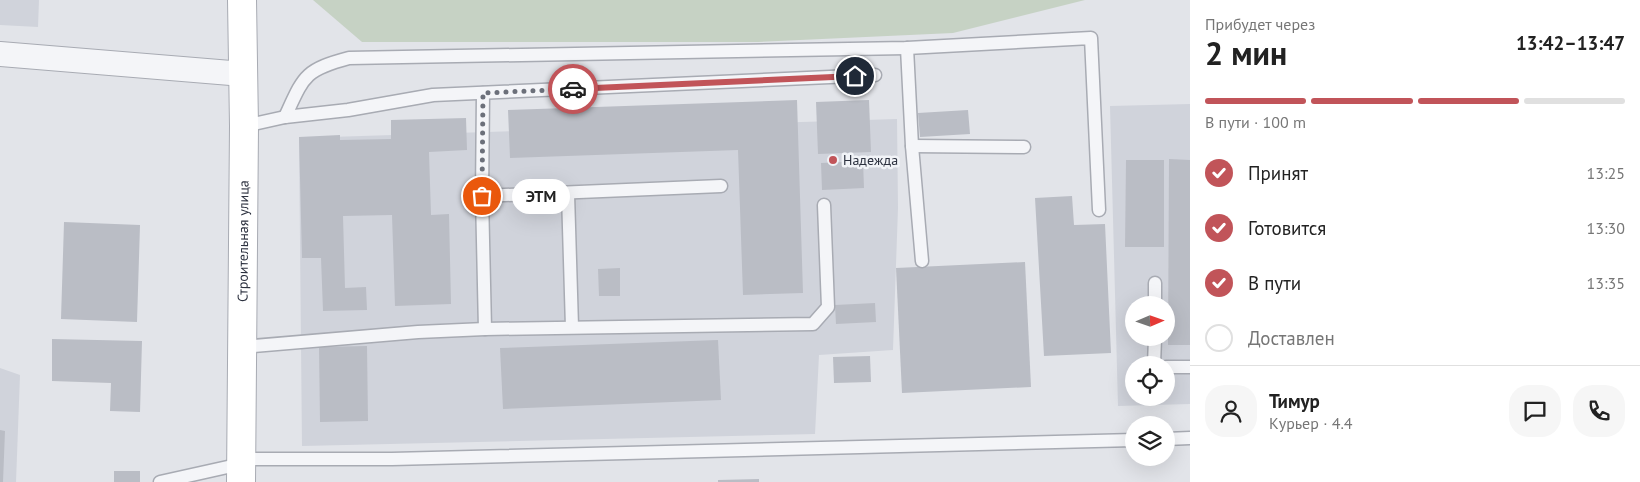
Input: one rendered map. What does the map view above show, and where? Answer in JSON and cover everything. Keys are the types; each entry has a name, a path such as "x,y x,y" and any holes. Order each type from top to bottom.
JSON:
{"street":[{"name":"Строительная улица","path":"241,468 244,126 242,0"},
{"path":"0,54 243,74"}],"lane":[{"path":"285,117 302,82 320,66 348,58 907,48 1091,38 1099,210"},
{"path":"907,48 912,146 922,261"},
{"path":"244,126 285,117 348,110 433,95 874,75"},
{"path":"483,93 482,196 485,330"},
{"path":"912,146 1024,147"},
{"path":"482,196 568,194 722,186"},
{"path":"568,194 572,327"},
{"path":"241,347 418,332 572,327 813,324 828,307 824,205"},
{"path":"1155,283 1155,296"},
{"path":"1175,367 1190,367"},
{"path":"1175,439 1190,438"},
{"path":"160,482 241,468 392,459 1125,440"}],"shaded area":[{"path":"0,0 39,0 38,27 0,25"},
{"path":"1190,104 1190,404 1175,404 1175,356 1125,356 1125,406 1118,406 1110,106"},
{"path":"897,119 898,208 893,350 819,355 815,434 302,446 299,138"},
{"path":"0,368 20,375 16,482 0,482"}],"green space":[{"path":"313,0 1085,0 953,33 758,42 362,42"}],"building":[{"path":"797,100 803,293 743,295 738,150 510,158 508,110"},
{"path":"869,100 871,152 818,154 816,102"},
{"path":"968,110 970,134 920,137 918,113"},
{"path":"466,118 467,150 429,152 431,215 449,214 451,304 395,306 392,215 343,216 345,288 366,287 367,310 323,311 321,258 302,258 299,137 340,135 340,140 391,139 391,120"},
{"path":"1169,159 1190,160 1190,345 1175,345 1175,296 1168,296"},
{"path":"1126,160 1164,160 1164,247 1125,247"},
{"path":"863,161 864,188 822,190 821,163"},
{"path":"1072,196 1074,225 1105,224 1111,353 1044,356 1035,198"},
{"path":"64,222 140,225 137,322 61,319"},
{"path":"1025,262 1031,387 902,393 896,268"},
{"path":"620,268 620,296 599,296 598,269"},
{"path":"875,303 876,322 836,324 835,305"},
{"path":"52,339 142,341 140,412 110,411 111,383 52,381"},
{"path":"718,340 721,400 503,409 500,348"},
{"path":"367,346 368,421 320,422 319,347"},
{"path":"870,356 871,382 834,383 833,357"},
{"path":"0,430 5,431 3,482 0,482"},
{"path":"114,471 140,471 140,482 114,482"},
{"path":"759,479 759,482 718,482 718,480"}],"way so far":[{"path":"482,196 483,93 573,89"}],"place":[{"name":"Надежда","path":"833,160"},
{"name":"ЭТМ","path":"482,196"}],"route":[{"path":"573,89 855,76"}]}
